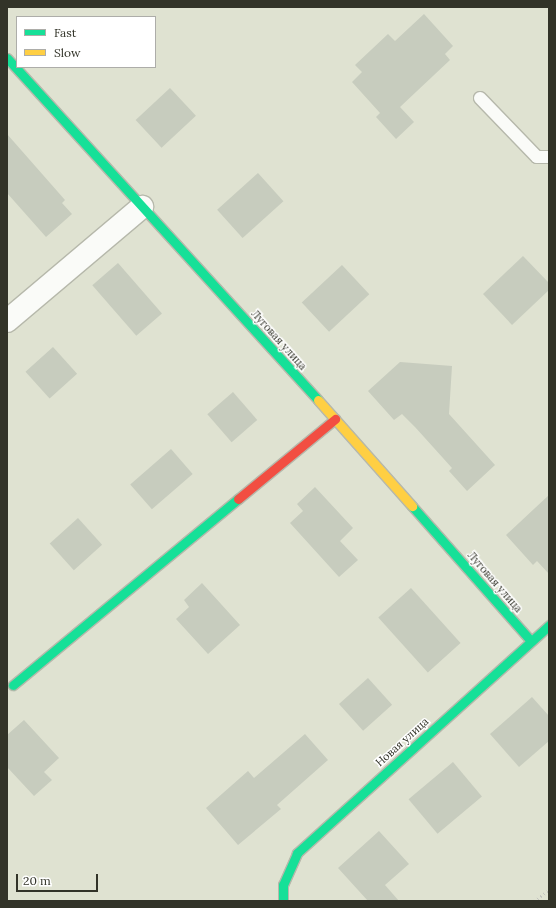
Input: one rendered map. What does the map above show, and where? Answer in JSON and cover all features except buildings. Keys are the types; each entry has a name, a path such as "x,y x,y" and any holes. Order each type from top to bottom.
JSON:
{"street":[{"name":"Луговая улица","path":"7,58 16,68"},
{"name":"Луговая улица","path":"16,68 335,419 531,641"},
{"path":"7,321 142,207"},
{"path":"13,685 335,419"},
{"name":"Новая улица","path":"283,901 283,885 297,853 549,625"}],"lane":[{"path":"480,98 537,157 549,157"}],"path":[{"path":"534,901 549,890"}],"traffic: fast":[{"path":"7,58 16,68"},
{"path":"16,68 318,400"},
{"path":"13,685 238,499"},
{"path":"412,506 531,641"},
{"path":"283,901 283,885 297,853 549,625"}],"traffic: slow":[{"path":"318,400 412,506"}],"traffic: jam":[{"path":"238,499 335,419"}]}
